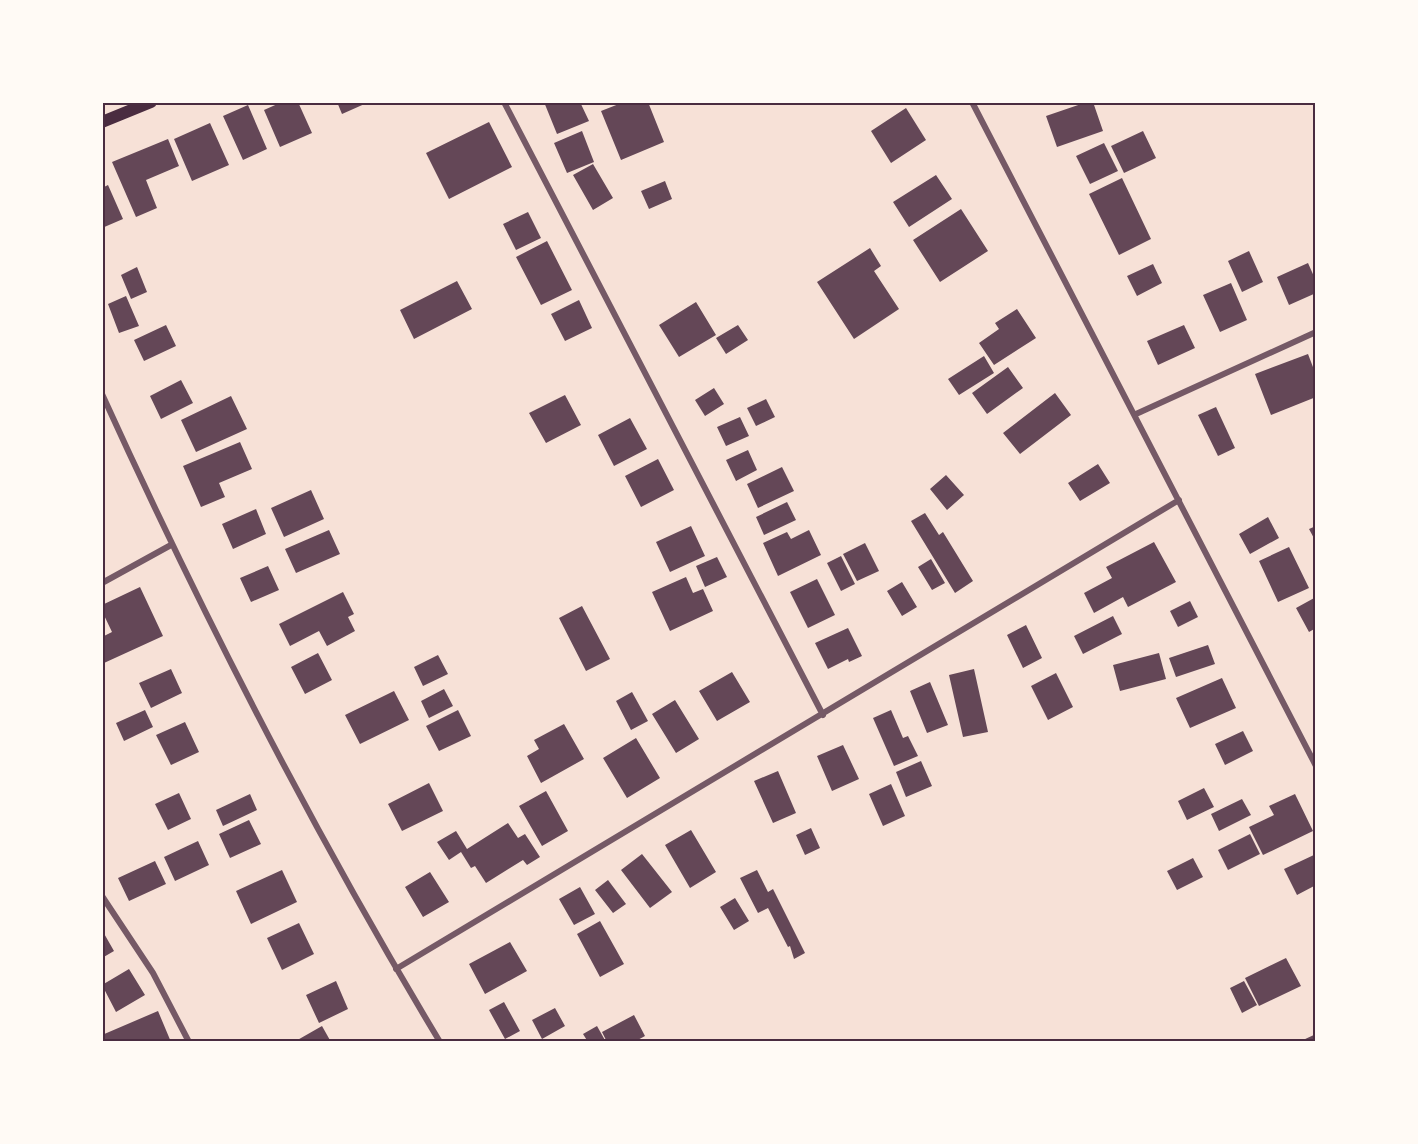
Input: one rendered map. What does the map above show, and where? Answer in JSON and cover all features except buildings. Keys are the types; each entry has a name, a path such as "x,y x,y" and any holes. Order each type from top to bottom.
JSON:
{"main road":[{"path":"102,122 151,102"}],"street":[{"path":"504,102 823,715"},
{"path":"972,102 1136,414 1316,766"},
{"path":"1136,414 1316,332"},
{"path":"102,394 171,545 261,724 396,969 440,1042"},
{"path":"396,969 1179,500"},
{"path":"102,583 171,545"},
{"path":"102,896 153,973 189,1042"}]}
